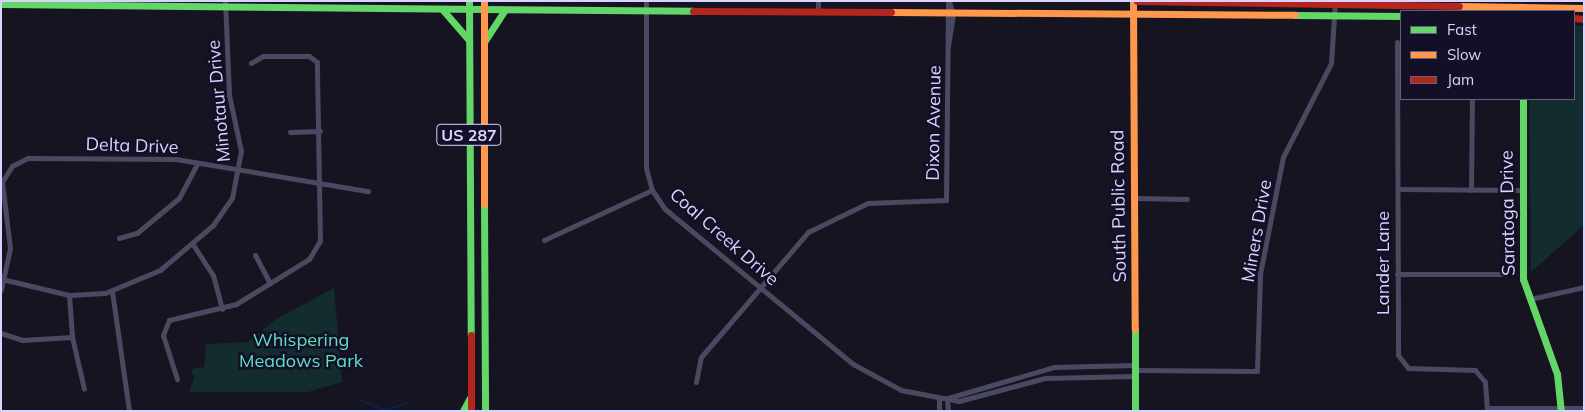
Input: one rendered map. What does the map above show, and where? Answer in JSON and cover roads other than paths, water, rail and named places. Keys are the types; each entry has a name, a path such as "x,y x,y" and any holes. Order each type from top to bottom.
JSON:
{"main road":[{"name":"US 287","path":"469,1 471,411"},
{"name":"US 287","path":"484,1 485,411"},
{"name":"South Public Road","path":"1133,1 1135,411"},
{"path":"1137,1 1584,8"},
{"path":"1,4 226,3 505,10 646,5 818,5 949,11 1133,11 1400,16"},
{"path":"442,9 459,23 469,40"},
{"path":"484,42 505,10"},
{"name":"Saratoga Drive","path":"1522,100 1522,271 1557,374 1561,409"},
{"path":"463,411 471,394"}],"street":[{"name":"Dixon Avenue","path":"759,287 808,232 844,211 889,200 946,200 949,1"},
{"name":"Minotaur Drive","path":"2,279 69,295 112,291 160,270 224,212 239,172 241,151 229,95 226,3"},
{"path":"1334,15 1335,3"},
{"name":"Coal Creek Drive","path":"646,5 646,168 652,190 665,209 833,347 884,383 938,398 978,398 1045,378 1135,370"},
{"name":"Miners Drive","path":"1135,370 1257,372 1260,274 1283,157 1325,82 1334,43 1334,15"},
{"name":"Lander Lane","path":"1397,42 1399,82 1397,342 1402,363 1408,368 1475,370 1485,382 1487,409"},
{"path":"177,378 163,335 169,320 222,309 270,283 317,249 320,185 319,68 314,58 264,56 251,63"},
{"path":"1471,190 1472,100"},
{"path":"290,132 320,131"},
{"name":"Delta Drive","path":"2,279 10,248 2,182 18,161 160,159 320,185 354,186 368,191"},
{"path":"119,238 137,233 179,198 197,164"},
{"path":"1398,189 1522,190"},
{"path":"544,240 652,190"},
{"path":"1134,198 1187,199"},
{"path":"192,243 212,275 222,309"},
{"path":"255,255 270,283"},
{"path":"1397,274 1504,274"},
{"path":"1,290 2,279"},
{"path":"696,382 702,357 759,287"},
{"path":"1530,299 1584,287"},
{"path":"112,291 129,411"},
{"path":"69,295 72,337 84,389"},
{"path":"1,333 22,340 72,337"},
{"path":"948,411 948,398 1054,367 1135,370"},
{"path":"938,398 939,411"},
{"path":"1487,409 1584,408"}],"waterway":[{"path":"360,400 387,411"},
{"path":"386,410 407,403"}],"park label":[{"name":"Whispering Meadows Park","path":"301,351"}]}
